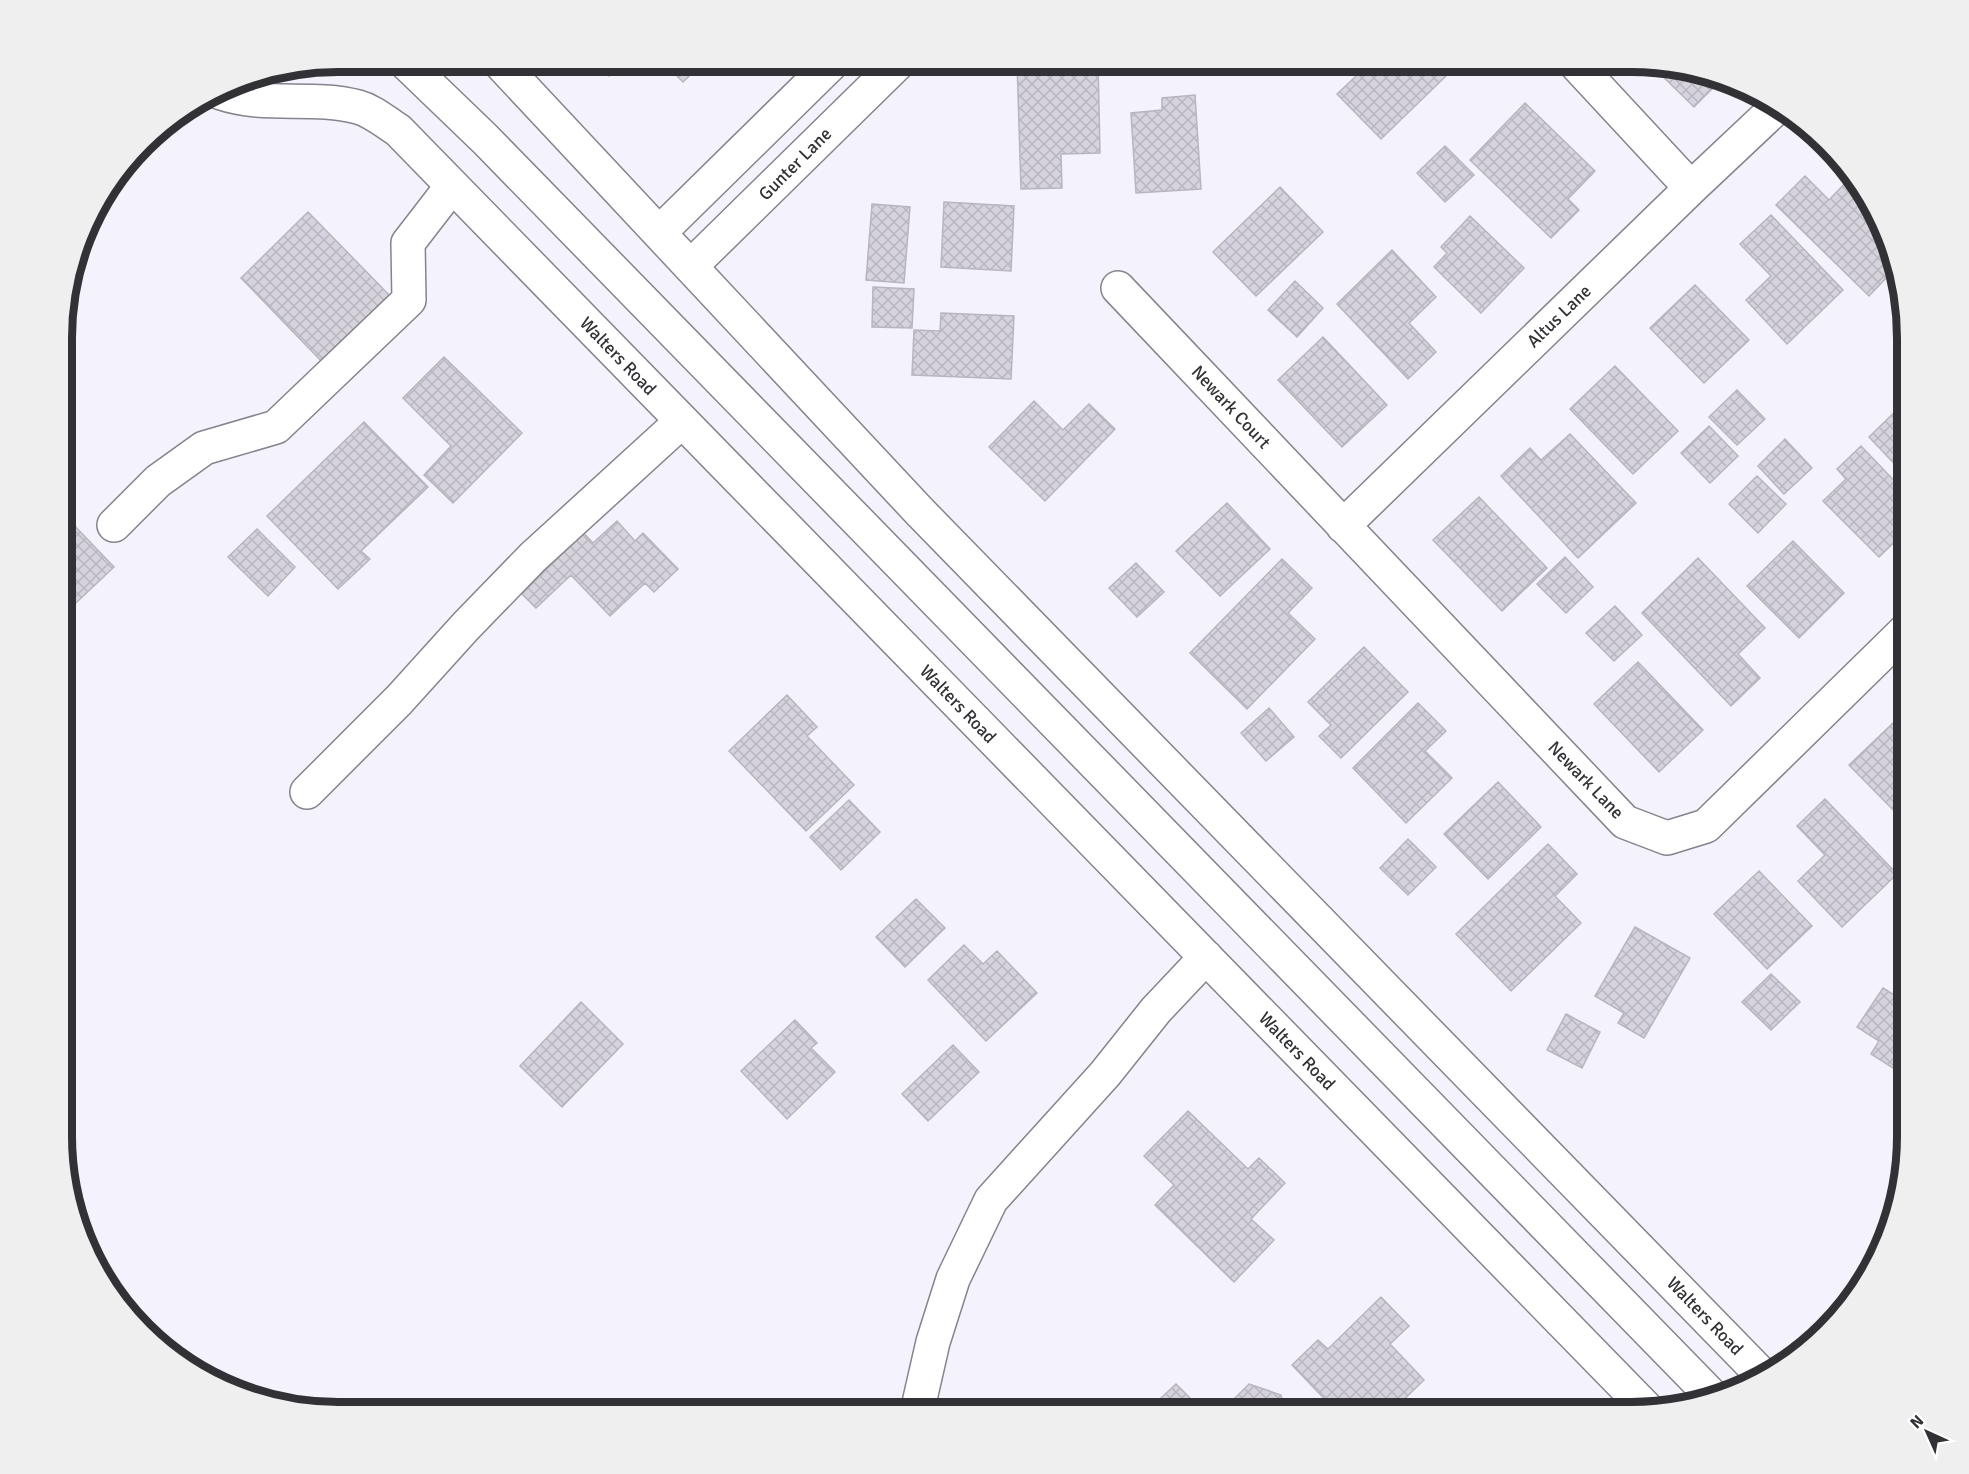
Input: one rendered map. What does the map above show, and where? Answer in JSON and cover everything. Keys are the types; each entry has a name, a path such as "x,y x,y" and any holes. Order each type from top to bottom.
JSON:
{"street":[{"path":"415,72 493,148 1707,1391"},
{"name":"Walters Road","path":"508,72 920,512 1757,1370"},
{"path":"660,232 823,72"},
{"name":"Gunter Lane","path":"691,266 889,72"},
{"path":"1583,72 1691,188"},
{"name":"Walters Road","path":"229,95 249,100 316,102 357,107 371,112 398,130 1640,1401"},
{"name":"Altus Lane","path":"1343,526 1771,112"},
{"path":"114,525 158,480 204,448 276,427 409,300 408,243 452,186"},
{"name":"Newark Court","path":"1118,288 1343,526"},
{"path":"307,792 399,700 533,557 682,421"},
{"name":"Newark Lane","path":"1343,526 1625,822 1667,838 1706,826 1897,638"},
{"path":"919,1402 933,1342 953,1279 991,1200 1105,1074 1156,1010 1206,957"}],"building":[{"path":"673,72 694,72 683,82"},
{"path":"1017,72 1098,72 1100,153 1061,154 1062,188 1021,189"},
{"path":"1360,72 1442,72 1446,76 1381,139 1337,94"},
{"path":"1660,74 1715,86 1694,107"},
{"path":"1195,95 1201,189 1136,193 1131,113 1162,110 1162,98"},
{"path":"1525,103 1595,171 1568,199 1579,210 1551,238 1470,160"},
{"path":"1445,146 1474,175 1445,202 1417,173"},
{"path":"1805,176 1829,200 1846,182 1870,220 1889,275 1869,296 1776,205"},
{"path":"1280,187 1323,232 1256,296 1213,252"},
{"path":"944,202 1014,206 1011,271 941,267"},
{"path":"872,204 910,207 904,283 866,280"},
{"path":"308,212 393,299 325,365 241,278"},
{"path":"1771,215 1843,290 1787,344 1746,300 1771,276 1740,244"},
{"path":"1470,216 1524,268 1481,313 1434,267 1447,253 1441,247"},
{"path":"1392,250 1436,297 1409,323 1436,352 1408,379 1337,304"},
{"path":"1295,281 1323,308 1297,337 1268,310"},
{"path":"1695,285 1749,340 1704,383 1650,328"},
{"path":"873,287 914,289 912,328 872,327"},
{"path":"941,313 1014,316 1011,379 912,375 914,330 940,331"},
{"path":"1323,337 1387,405 1342,447 1278,380"},
{"path":"444,357 522,433 453,503 424,475 451,446 403,398"},
{"path":"1615,366 1678,431 1633,474 1570,409"},
{"path":"1737,390 1765,419 1737,445 1709,417"},
{"path":"1034,401 1063,430 1089,404 1115,429 1045,501 989,447"},
{"path":"1897,410 1897,466 1869,437"},
{"path":"364,422 428,487 361,551 370,559 338,589 267,516"},
{"path":"1709,426 1738,456 1710,483 1681,453"},
{"path":"1570,434 1636,503 1578,558 1501,476 1530,448 1541,460"},
{"path":"1785,439 1812,468 1784,494 1758,466"},
{"path":"1861,446 1897,484 1897,540 1879,557 1823,501 1846,479 1837,469"},
{"path":"1757,476 1786,504 1758,533 1729,504"},
{"path":"1479,497 1547,568 1502,611 1433,540"},
{"path":"1227,503 1270,549 1220,596 1176,551"},
{"path":"617,521 635,541 643,533 678,569 654,592 645,583 610,616 571,575 536,608 516,588 579,528 593,543"},
{"path":"72,523 114,567 72,607"},
{"path":"257,529 295,567 268,596 228,557"},
{"path":"1793,541 1844,593 1799,638 1747,586"},
{"path":"1565,557 1593,587 1566,613 1537,584"},
{"path":"1698,558 1765,628 1738,654 1760,678 1731,706 1642,613"},
{"path":"1282,559 1312,588 1288,613 1315,639 1247,709 1190,653"},
{"path":"1136,563 1164,592 1137,617 1109,588"},
{"path":"1615,606 1642,635 1614,661 1586,633"},
{"path":"1364,647 1408,692 1341,758 1319,736 1331,725 1308,702"},
{"path":"1638,662 1703,730 1659,772 1594,704"},
{"path":"787,695 817,727 807,736 854,785 806,831 729,751"},
{"path":"1418,703 1446,731 1425,751 1452,778 1406,823 1353,768"},
{"path":"1269,708 1294,737 1266,761 1241,733"},
{"path":"1893,723 1897,727 1897,814 1849,765"},
{"path":"1498,782 1541,827 1488,879 1444,834"},
{"path":"1825,799 1897,874 1842,927 1798,881 1825,855 1797,826"},
{"path":"849,800 880,832 841,870 810,837"},
{"path":"1408,839 1436,867 1408,895 1380,868"},
{"path":"1548,844 1577,874 1555,896 1581,923 1511,991 1456,934"},
{"path":"1759,871 1812,926 1767,969 1714,914"},
{"path":"916,899 945,928 905,967 876,937"},
{"path":"1635,927 1690,958 1644,1038 1618,1023 1624,1013 1595,996"},
{"path":"964,945 983,964 997,951 1037,993 986,1041 928,980"},
{"path":"1771,974 1800,1002 1771,1030 1742,1002"},
{"path":"1883,988 1897,997 1897,1071 1871,1054 1879,1041 1857,1027"},
{"path":"581,1002 623,1044 562,1107 520,1066"},
{"path":"1566,1014 1600,1032 1582,1068 1547,1050"},
{"path":"795,1020 817,1043 811,1048 835,1072 787,1119 741,1071"},
{"path":"953,1045 979,1072 928,1121 902,1094"},
{"path":"1188,1111 1248,1169 1259,1158 1285,1183 1251,1219 1274,1240 1234,1282 1155,1205 1174,1185 1144,1156"},
{"path":"1381,1297 1409,1326 1390,1344 1424,1380 1401,1402 1327,1402 1292,1365 1318,1340 1328,1349"},
{"path":"1176,1384 1194,1402 1157,1402"},
{"path":"1249,1384 1281,1395 1283,1402 1231,1402"}]}
